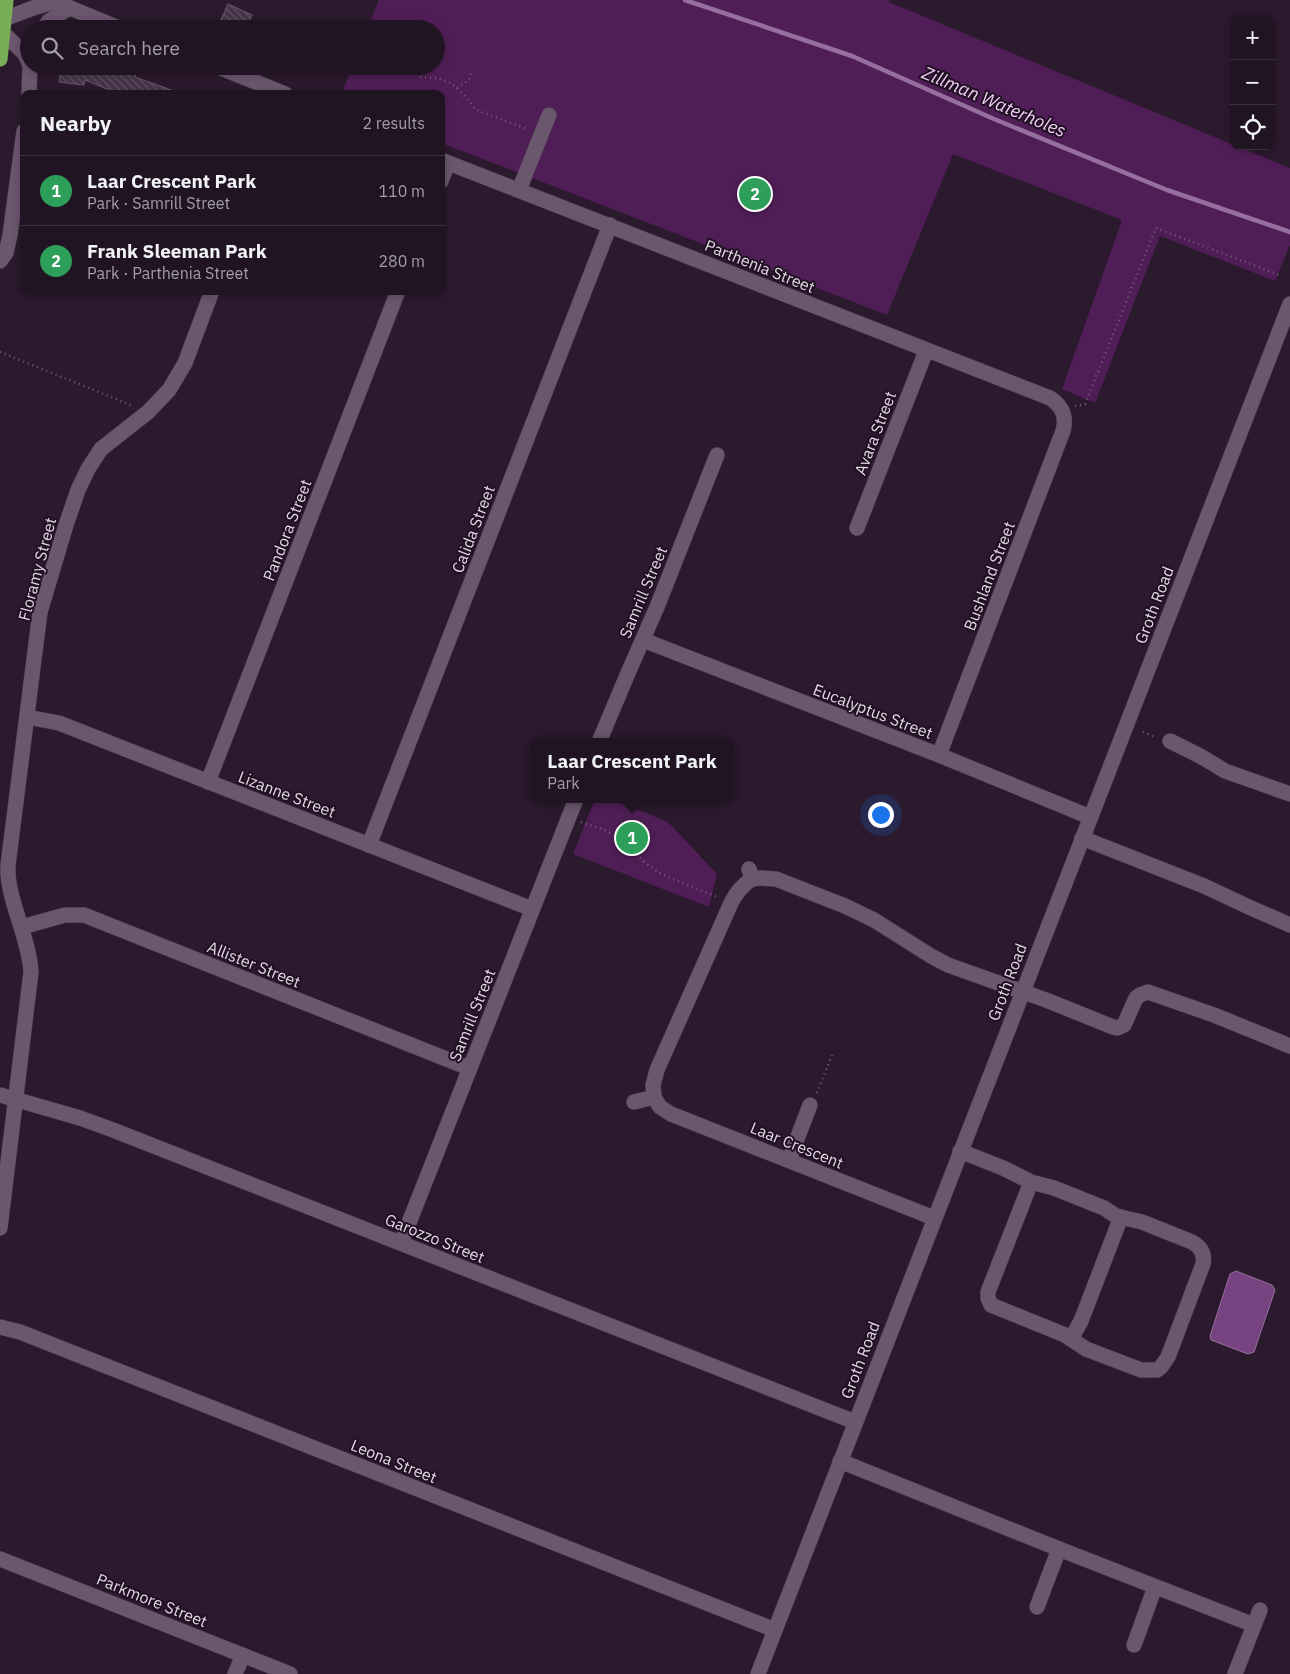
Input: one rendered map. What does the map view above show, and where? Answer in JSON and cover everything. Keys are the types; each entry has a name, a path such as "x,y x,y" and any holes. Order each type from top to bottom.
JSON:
{"highway":[{"path":"0,59 6,0"}],"street":[{"path":"20,49 3,26 33,8 52,1 99,20"},
{"path":"51,20 69,8"},
{"path":"28,90 29,75"},
{"path":"238,75 275,90"},
{"path":"519,190 549,115"},
{"path":"0,261 6,253 10,240 20,162"},
{"name":"Parthenia Street","path":"445,162 1050,398 1062,409"},
{"name":"Calida Street","path":"369,845 610,225"},
{"name":"Floramy Street","path":"0,1228 31,972 22,927 9,884 8,873 40,612 66,525 78,490 88,469 101,449 148,412 169,390 185,363 210,295"},
{"name":"Pandora Street","path":"208,782 396,295"},
{"name":"Groth Road","path":"758,1674 1290,304"},
{"name":"Avara Street","path":"857,528 926,350"},
{"name":"Bushland Street","path":"939,755 1063,431 1065,420 1062,409"},
{"name":"Samrill Street","path":"601,738 657,608 717,455"},
{"name":"Eucalyptus Street","path":"643,640 939,755 1090,817"},
{"name":"Lizanne Street","path":"27,717 59,722 532,910"},
{"path":"1170,741 1202,757 1224,771 1290,794"},
{"name":"Samrill Street","path":"401,1243 574,803"},
{"path":"1082,838 1204,886 1290,925"},
{"path":"634,1102 654,1097 657,1070 731,904 739,889 751,874 760,878 776,879 845,906 874,920 948,965 1117,1028 1124,1025 1136,998 1140,994 1148,992 1214,1015 1290,1046"},
{"name":"Allister Street","path":"22,927 65,916 84,915 469,1068"},
{"name":"Garozzo Street","path":"0,1095 80,1118 113,1130 855,1422"},
{"name":"Laar Crescent","path":"654,1097 660,1107 671,1114 934,1218"},
{"path":"789,1160 810,1105"},
{"path":"960,1151 1003,1168 1031,1182 1054,1188 1104,1208 1121,1217 1142,1222 1192,1242 1199,1247 1204,1255 1203,1264 1168,1357 1157,1370 1141,1370 1086,1349 1071,1339 991,1306 988,1292 1031,1182"},
{"path":"1071,1339 1081,1321 1121,1217"},
{"name":"Leona Street","path":"0,1327 20,1332 775,1630"},
{"path":"840,1461 1254,1625"},
{"path":"1037,1607 1059,1549"},
{"name":"Parkmore Street","path":"0,1559 290,1674"},
{"path":"1134,1645 1155,1587"},
{"path":"1235,1674 1260,1610"},
{"path":"236,1674 243,1655"}],"path":[{"path":"457,88 469,80 470,73"},
{"path":"420,77 438,78 452,84 476,110 528,130 539,140"},
{"path":"1062,409 1085,404 1156,228 1282,276"},
{"path":"0,352 148,412"},
{"path":"568,817 607,831 661,874 731,904"},
{"path":"810,1105 820,1090 832,1055"}],"shaded area":[{"path":"379,0 889,0 889,2 1230,143 1230,150 1247,150 1290,168 1290,245 1275,281 1160,236 1095,403 1062,389 1122,220 953,154 887,315 445,145 445,90 343,90 349,75 445,75 445,20 371,20"},
{"path":"593,803 621,803 668,822 717,874 709,907 573,854"},
{"path":"1236,1271 1272,1285 1275,1290 1254,1352 1248,1354 1211,1340 1210,1336 1230,1274"}],"building":[{"path":"228,4 252,15 250,20 221,20"},
{"path":"60,75 136,75 135,77 171,90 109,90 85,80 84,85 59,82"}],"waterway":[{"name":"Zillman Waterholes","path":"685,0 852,56 994,119 1167,190 1290,232"}],"place":[{"name":"Frank Sleeman Park","path":"755,194"},
{"name":"Laar Crescent Park","path":"632,838"}]}
